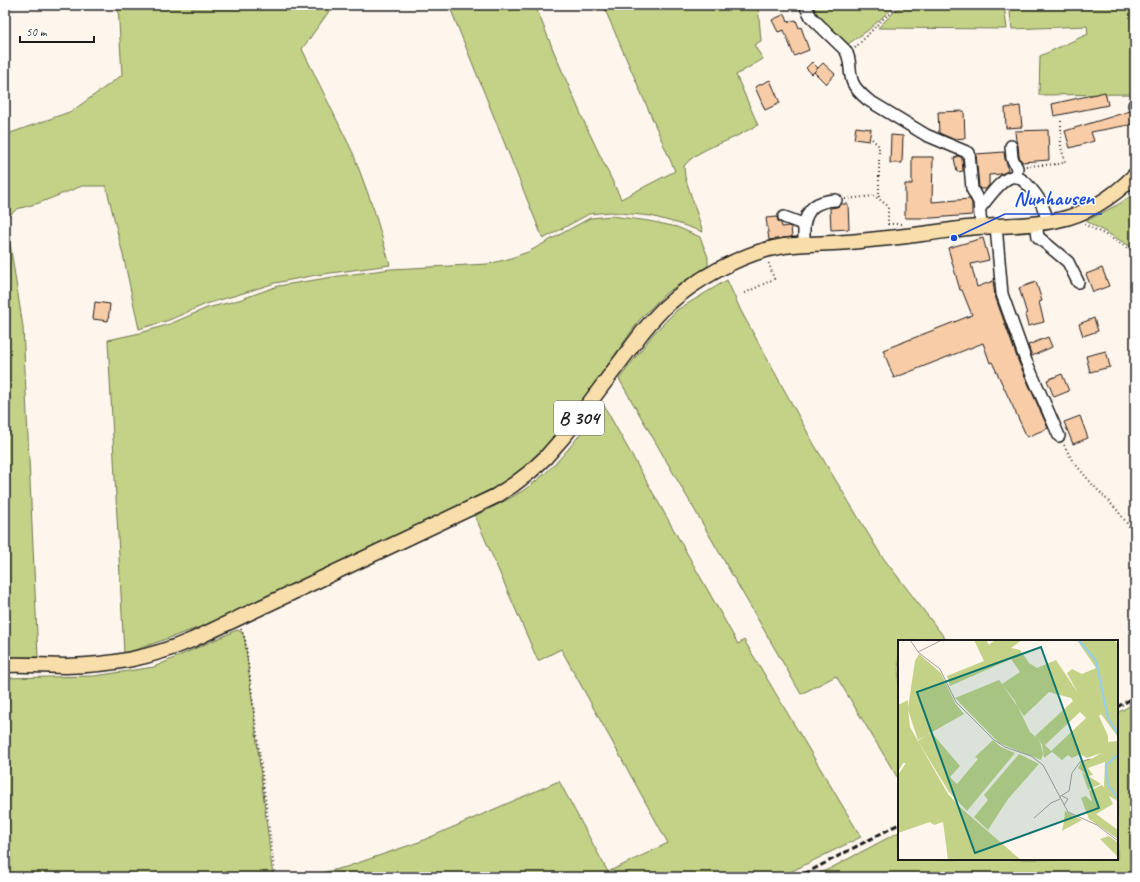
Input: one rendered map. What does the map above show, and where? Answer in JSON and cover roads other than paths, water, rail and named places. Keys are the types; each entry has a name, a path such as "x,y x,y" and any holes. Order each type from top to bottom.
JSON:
{"main road":[{"name":"B 304","path":"5,665 67,666 108,663 151,656 237,619 496,496 513,485 541,462 566,434 650,322 663,309 677,296 693,285 743,258 765,250 783,246 853,242 981,227 1041,223 1066,218 1085,211 1103,201 1121,188 1135,175"}],"street":[{"path":"805,5 811,17 848,54 853,83 861,94 868,100 926,135 969,153 972,189 979,202 981,227"},
{"path":"1011,146 1012,158 1017,172 1039,200 1044,210 1038,237 1068,262 1078,282"},
{"path":"980,208 1004,181 1017,172"},
{"path":"804,244 804,226 807,215 813,206 821,202 836,200"},
{"path":"784,217 800,222 804,226"},
{"path":"996,226 1002,294 1026,361 1059,436"}],"railway":[{"path":"1118,706 1135,697"},
{"path":"796,877 898,825"}],"place":[{"name":"Nunhausen","path":"954,238"}]}
